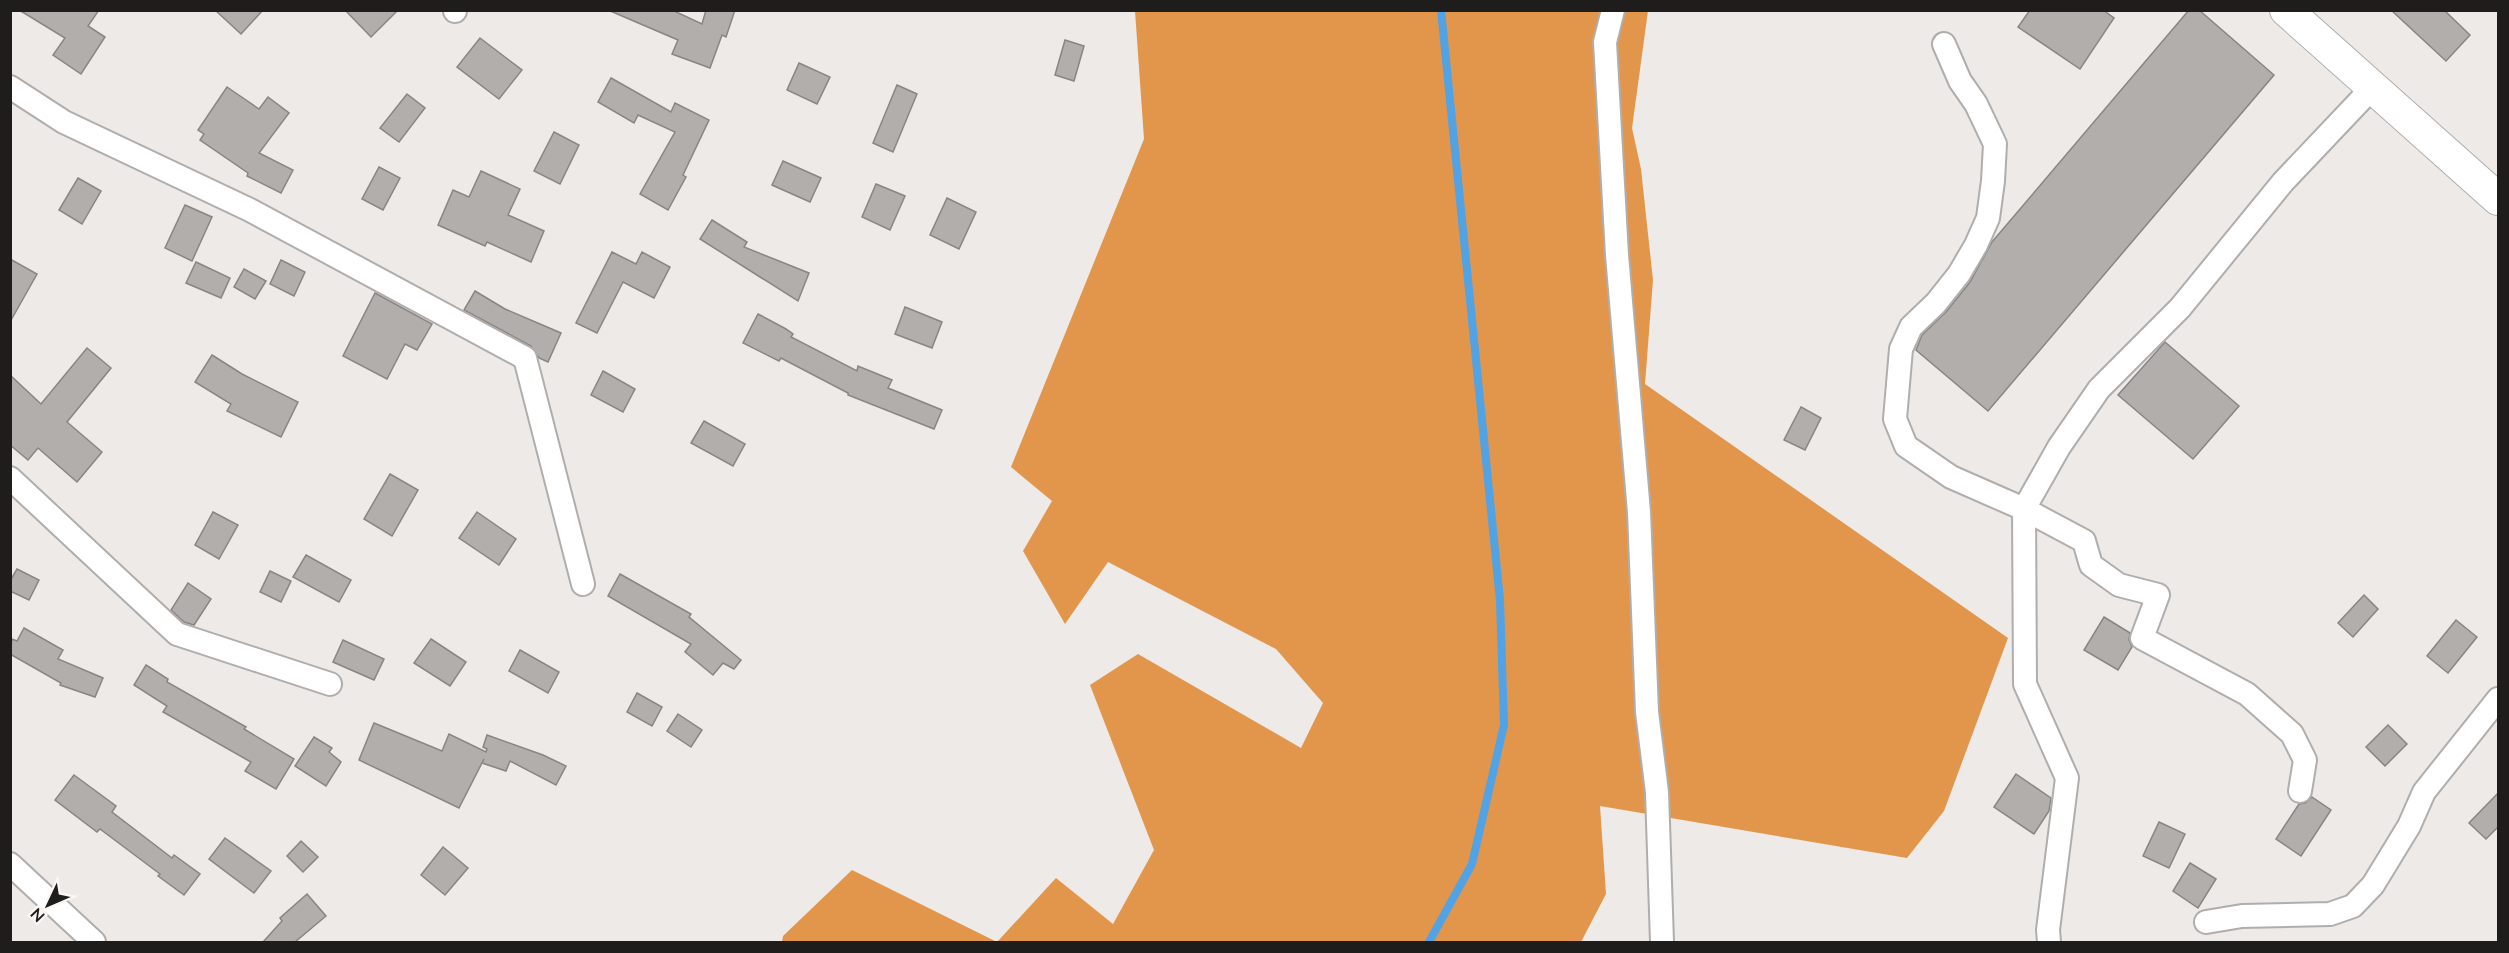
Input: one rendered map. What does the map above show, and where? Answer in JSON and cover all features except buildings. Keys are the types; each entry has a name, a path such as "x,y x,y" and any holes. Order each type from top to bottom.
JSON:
{"street":[{"path":"1613,10 1605,42 1617,255 1640,512 1646,690 1657,792 1662,942"},
{"path":"2286,10 2499,199"},
{"path":"1944,44 1960,81 1976,104 1995,144 1993,181 1988,218 1976,245 1936,303 1911,327 1901,349 1895,419 1906,447 1952,477 2024,509 2084,540 2091,565 2119,585 2157,595 2142,638 2247,694 2292,734 2305,760 2300,791"},
{"path":"2049,942 2048,930 2067,778 2025,684 2024,509 2059,447 2099,389 2180,308 2283,182 2374,86"},
{"path":"10,87 64,122 250,210 358,266 525,358 583,584"},
{"path":"10,478 177,634 330,684"},
{"path":"2206,922 2242,916 2330,914 2353,906 2379,875 2409,826 2424,792 2499,699"},
{"path":"10,864 94,942"}],"shaded area":[{"path":"1135,11 1648,11 1632,128 1641,169 1653,280 1645,384 2008,638 1944,811 1907,858 1600,806 1606,894 1581,942 997,942 1056,878 1113,924 1154,850 1090,685 1138,654 1301,748 1323,703 1276,649 1108,562 1065,624 1023,551 1052,501 1011,467 1144,139"},
{"path":"852,870 997,942 782,942 783,936"}],"waterway":[{"path":"1429,942 1472,864 1504,725 1500,600 1441,10"}]}
